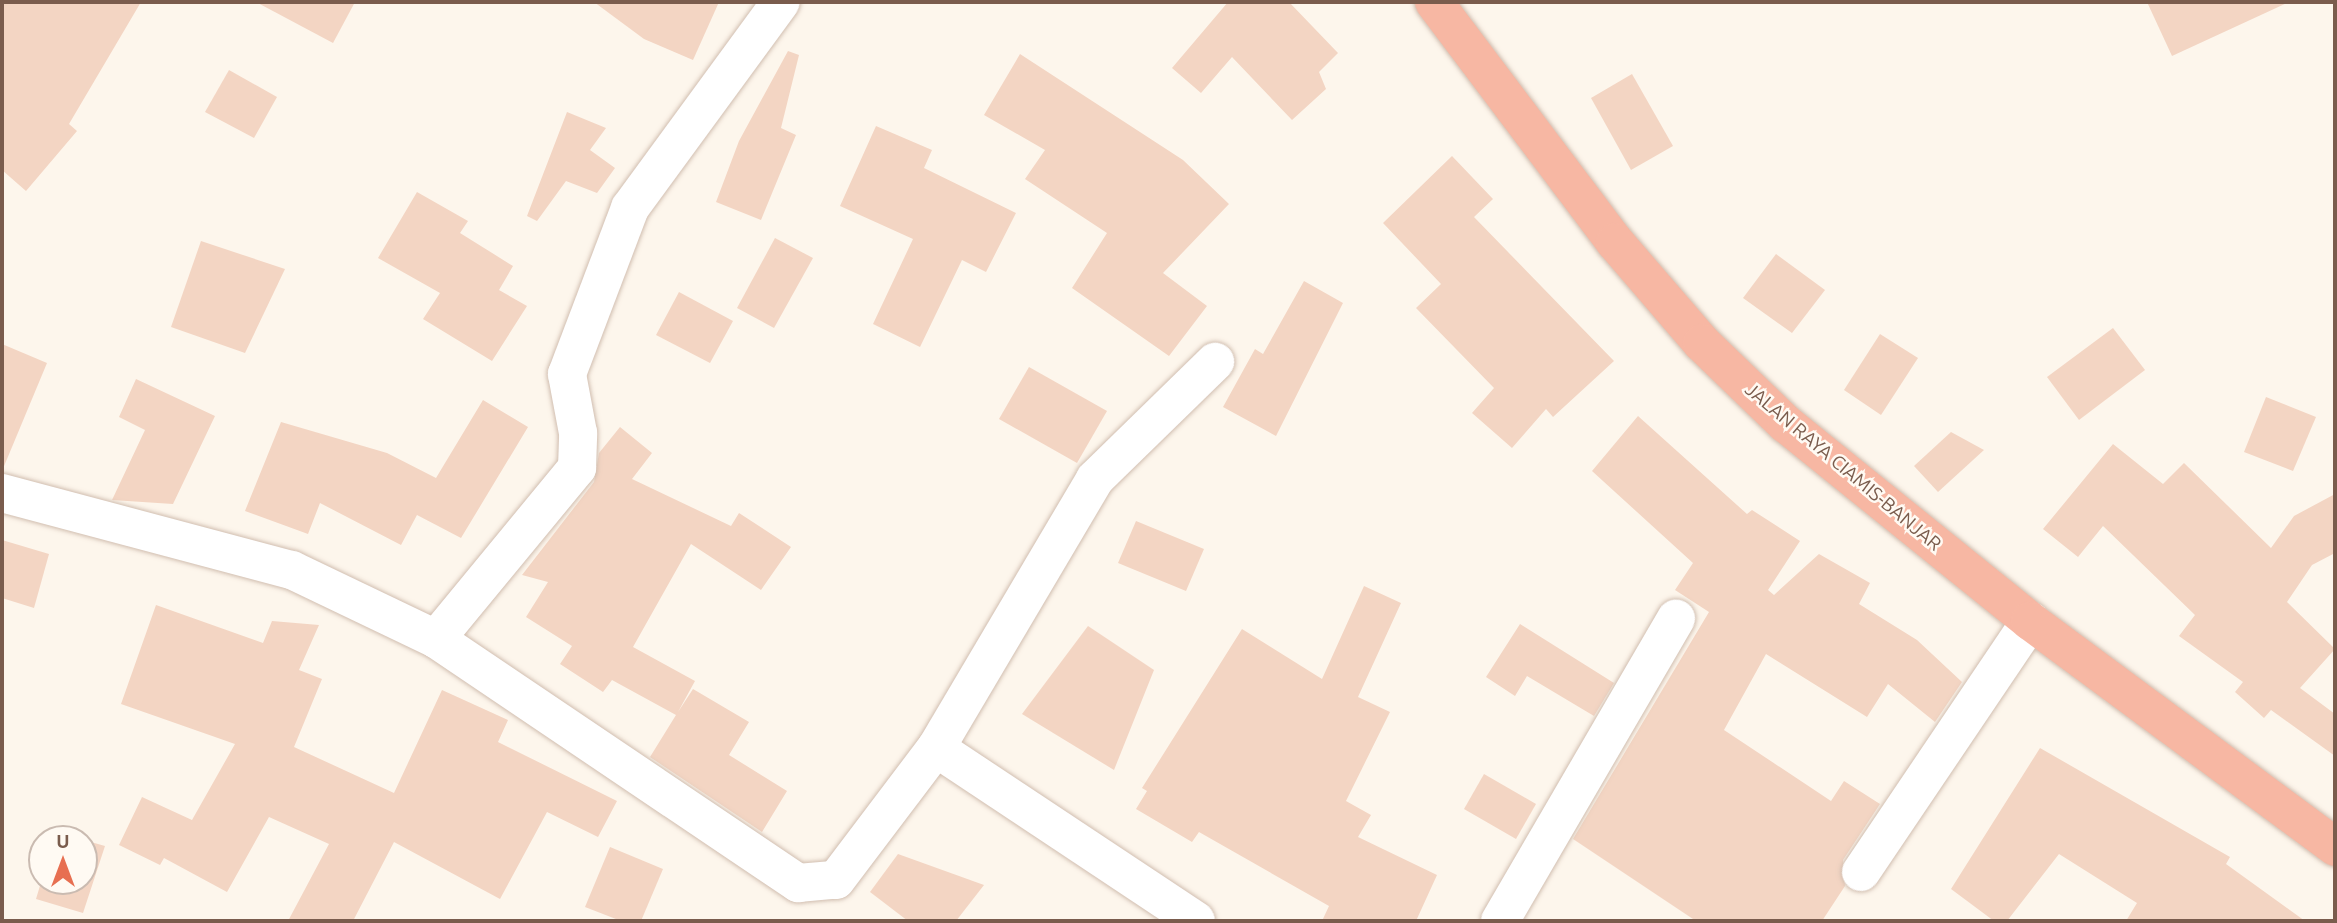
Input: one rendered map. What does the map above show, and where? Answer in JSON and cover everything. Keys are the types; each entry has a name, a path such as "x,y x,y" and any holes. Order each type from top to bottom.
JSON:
{"highway":[{"name":"JALAN RAYA CIAMIS-BANJAR","path":"1434,2 1615,242 1702,343 1786,424 2030,621 2335,847"}],"street":[{"path":"436,639 577,468 578,433 567,374 631,208 781,2"},
{"path":"2,493 292,570 436,639 798,883 836,880 936,748 1096,479 1215,362"},
{"path":"1500,921 1676,619"},
{"path":"1861,872 2030,621"},
{"path":"936,748 1196,921"}],"building":[{"path":"2,2 141,2 69,124 77,131 26,191 2,170"},
{"path":"256,2 355,2 333,43"},
{"path":"594,2 719,2 693,60 644,39"},
{"path":"1228,2 1289,2 1338,53 1319,72 1326,89 1292,120 1232,57 1201,93 1172,68"},
{"path":"2147,2 2289,2 2172,56"},
{"path":"788,51 799,55 781,128 796,135 761,220 716,202 739,141"},
{"path":"1020,54 1183,160 1229,204 1163,273 1207,306 1169,356 1072,288 1107,233 1025,179 1045,150 984,115"},
{"path":"229,70 277,97 254,138 205,112"},
{"path":"1632,74 1673,146 1631,170 1591,98"},
{"path":"567,112 606,128 590,150 615,168 597,193 566,181 537,221 527,216"},
{"path":"876,126 932,150 924,168 1016,213 986,272 962,260 920,347 873,324 913,239 840,206"},
{"path":"1452,156 1493,199 1474,217 1614,361 1553,417 1546,409 1512,448 1472,413 1494,388 1416,308 1441,284 1383,223"},
{"path":"417,192 468,221 460,233 513,266 499,290 527,306 492,361 423,319 440,293 378,258"},
{"path":"775,238 813,258 774,328 737,308"},
{"path":"201,241 285,269 245,353 171,327"},
{"path":"1776,254 1825,290 1792,333 1743,298"},
{"path":"1304,281 1343,303 1276,436 1223,407 1255,349 1263,354"},
{"path":"679,292 733,321 710,363 656,335"},
{"path":"2113,328 2145,370 2079,420 2047,377"},
{"path":"1880,334 1918,358 1881,415 1844,390"},
{"path":"2,344 47,363 2,471"},
{"path":"1029,367 1107,411 1077,463 999,419"},
{"path":"136,379 215,416 173,504 112,500 145,430 119,417"},
{"path":"2266,397 2316,417 2293,471 2244,452"},
{"path":"483,400 528,427 461,538 417,515 401,545 320,503 308,534 245,511 281,422 387,453 436,478"},
{"path":"1638,416 1747,514 1752,510 1800,541 1768,590 1774,595 1819,554 1870,583 1859,604 1917,640 1962,682 1935,722 1888,684 1867,717 1766,654 1724,730 1831,801 1844,781 1880,804 1843,860 1845,886 1822,921 1696,921 1573,839 1709,612 1675,590 1693,563 1592,471"},
{"path":"620,427 652,453 632,479 731,526 739,513 791,547 761,590 691,544 633,647 695,681 678,712 693,689 749,722 729,755 787,791 762,832 650,757 676,715 612,680 603,692 560,664 572,646 526,617 548,582 522,575 594,482 599,453"},
{"path":"1951,432 1984,450 1938,492 1914,466"},
{"path":"2113,444 2163,484 2184,463 2271,548 2294,516 2335,494 2335,553 2312,565 2287,602 2335,649 2300,688 2335,714 2335,756 2271,710 2264,718 2235,692 2243,682 2179,636 2195,615 2103,526 2078,557 2043,529"},
{"path":"1136,521 1204,549 1186,591 1118,563"},
{"path":"2,540 49,554 34,608 2,598"},
{"path":"1364,586 1401,603 1358,697 1390,712 1346,801 1371,815 1358,837 1437,875 1416,921 1322,921 1329,906 1199,832 1192,842 1136,809 1147,791 1142,788 1242,629 1322,679"},
{"path":"156,605 263,643 272,621 319,625 299,670 322,679 294,747 394,793 442,690 508,720 498,742 617,801 598,837 547,812 500,899 394,842 353,921 288,921 329,844 269,817 227,892 164,858 160,865 119,845 142,797 192,820 235,744 121,704"},
{"path":"1520,624 1614,683 1594,716 1527,676 1515,696 1486,677"},
{"path":"1088,626 1154,670 1114,770 1022,714"},
{"path":"2040,748 2230,857 2226,864 2305,921 2126,921 2137,903 2059,854 2007,921 1994,921 1951,889"},
{"path":"1484,774 1536,804 1516,839 1464,809"},
{"path":"98,844 105,846 98,867"},
{"path":"610,847 663,869 641,921 621,921 585,907"},
{"path":"898,854 984,885 956,921 908,921 870,892"},
{"path":"37,895 89,895 83,913 36,899"}]}
